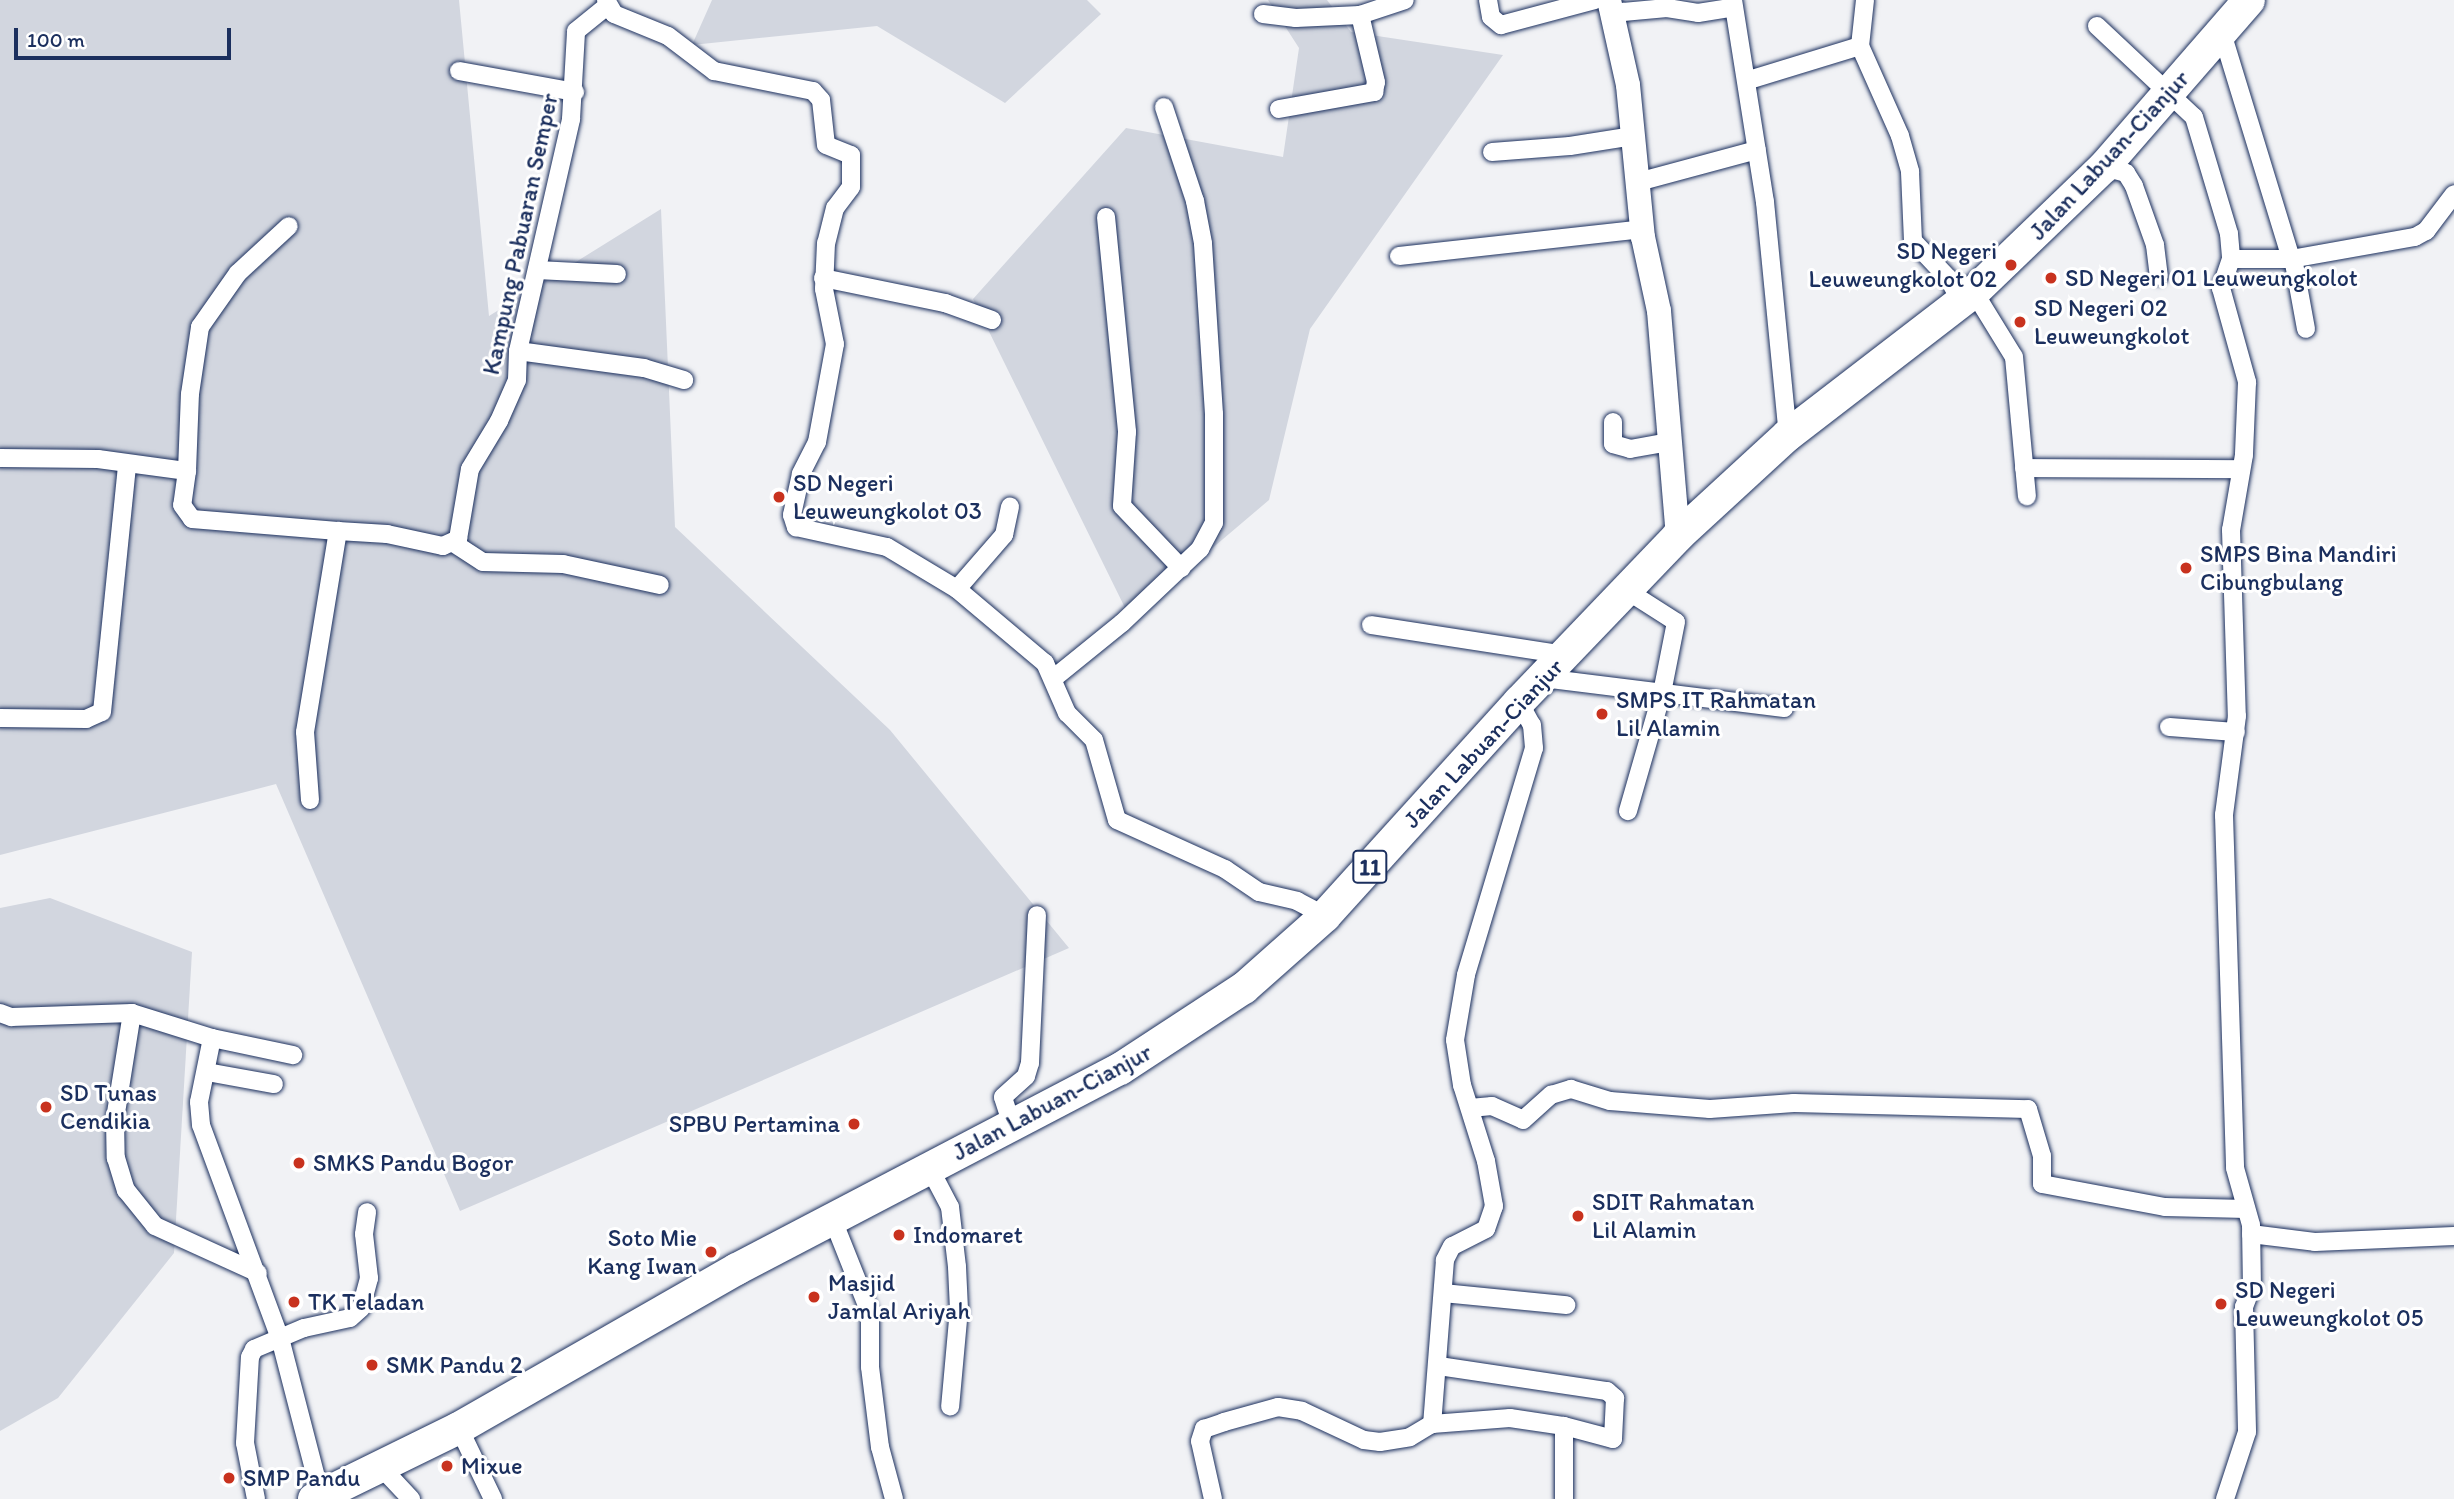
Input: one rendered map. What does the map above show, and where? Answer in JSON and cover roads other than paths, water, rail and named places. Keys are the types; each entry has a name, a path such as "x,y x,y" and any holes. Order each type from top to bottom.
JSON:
{"highway":[{"name":"Jalan Labuan-Cianjur","path":"317,1498 460,1428 737,1269 1121,1069 1244,988 1325,916 1520,702 1678,536 1788,435 2104,167 2249,0"}],"street":[{"path":"1263,14 1296,18 1360,15 1405,0"},
{"path":"1488,0 1491,18 1501,25 1595,0"},
{"path":"1865,0 1860,46 1900,136 1910,172 1913,242 1961,290 2014,357 2027,496"},
{"path":"606,3 614,14 668,36 714,71 819,95 824,142 846,151 854,163 851,187 831,221 823,278 835,344 817,442 801,474 793,524 799,529 894,550 957,589 1033,650 1054,678 1067,713 1094,740 1117,820 1225,869 1259,892 1297,901 1325,916"},
{"name":"Kampung Pabuaran Semper","path":"455,544 462,531 470,469 499,421 517,380 518,351 575,92 576,31 606,3"},
{"path":"1678,536 1658,311 1643,229 1628,85 1611,9 1623,12 1667,8 1698,13 1734,3 1749,80 1788,435"},
{"path":"1279,109 1374,92 1376,82 1360,15"},
{"path":"2097,26 2194,117 2229,234 2231,258 2221,288 2247,382 2241,469 2231,530 2236,732 2225,795 2225,838 2235,1168 2251,1234 2252,1286 2244,1307 2247,1432 2225,1499"},
{"path":"2222,33 2292,259 2306,329"},
{"path":"1749,80 1860,46"},
{"path":"459,71 575,92"},
{"path":"1054,678 1122,623 1181,568 1203,546 1214,523 1214,414 1203,243 1195,201 1164,107"},
{"path":"1492,152 1570,146 1633,136"},
{"path":"1638,182 1757,150"},
{"path":"2104,167 2126,173 2134,186 2155,245 2159,276"},
{"path":"2231,258 2292,259 2415,237 2426,232 2454,194"},
{"path":"1106,217 1127,432 1122,506 1181,568"},
{"path":"289,226 238,273 200,327 190,394 187,471 182,505 192,519 455,544 483,562 563,564 660,585"},
{"path":"1399,256 1643,229"},
{"path":"537,270 617,274"},
{"path":"823,278 945,303 992,320"},
{"path":"518,351 644,368 684,380"},
{"path":"1613,422 1613,444 1630,449 1668,442"},
{"path":"0,458 98,459 127,466 187,471"},
{"path":"0,719 86,719 102,712 127,466"},
{"path":"2024,468 2241,469"},
{"path":"957,589 1004,535 1010,507"},
{"path":"310,800 305,732 338,531"},
{"path":"1626,590 1676,620 1662,693 1628,811"},
{"path":"1371,625 1564,655"},
{"path":"1544,678 1784,708"},
{"path":"1432,1424 1446,1260 1452,1246 1486,1228 1493,1215 1488,1172 1456,1061 1460,1006 1534,748 1532,725 1520,702"},
{"path":"2169,727 2236,732"},
{"path":"1012,1125 1003,1097 1026,1076 1030,1063 1037,915"},
{"path":"0,1013 11,1017 132,1013 212,1038 293,1055"},
{"path":"132,1013 115,1119 116,1158 126,1190 155,1226 258,1273"},
{"path":"212,1038 199,1102 201,1125 280,1338 317,1498"},
{"path":"207,1072 274,1084"},
{"path":"1470,1108 1492,1105 1523,1120 1551,1095 1571,1090 1609,1101 1710,1109 1794,1103 2028,1109 2042,1156 2042,1184 2165,1207 2246,1209"},
{"path":"929,1167 950,1207 957,1267 959,1308 951,1358 950,1407"},
{"path":"256,1499 245,1443 250,1357 254,1349 280,1338 350,1318 361,1308 369,1278 364,1234 368,1212"},
{"path":"833,1220 870,1313 876,1421 894,1499"},
{"path":"2251,1234 2315,1242 2454,1236"},
{"path":"1443,1293 1566,1305"},
{"path":"1213,1499 1200,1441 1203,1429 1278,1406 1302,1411 1364,1440 1380,1442 1410,1437 1432,1424 1510,1418 1564,1426 1613,1440 1615,1398 1607,1391 1439,1366"},
{"path":"1564,1426 1564,1499"},
{"path":"460,1428 492,1499"},
{"path":"381,1467 411,1499"}],"place":[{"name":"SD Negeri Leuweungkolot 02","path":"2011,265"},
{"name":"SD Negeri 01 Leuweungkolot","path":"2051,278"},
{"name":"SD Negeri 02 Leuweungkolot","path":"2020,322"},
{"name":"SD Negeri Leuweungkolot 03","path":"779,497"},
{"name":"SMPS Bina Mandiri Cibungbulang","path":"2186,568"},
{"name":"SMPS IT Rahmatan Lil Alamin","path":"1602,714"},
{"name":"SD Tunas Cendikia","path":"46,1107"},
{"name":"SPBU Pertamina","path":"854,1124"},
{"name":"SMKS Pandu Bogor","path":"299,1163"},
{"name":"SDIT Rahmatan Lil Alamin","path":"1578,1216"},
{"name":"Indomaret","path":"899,1235"},
{"name":"Soto Mie Kang Iwan","path":"711,1252"},
{"name":"Masjid Jamlal Ariyah","path":"814,1297"},
{"name":"TK Teladan","path":"294,1302"},
{"name":"SD Negeri Leuweungkolot 05","path":"2221,1304"},
{"name":"SMK Pandu 2","path":"372,1365"},
{"name":"Mixue","path":"447,1466"},
{"name":"SMP Pandu","path":"229,1478"}]}
